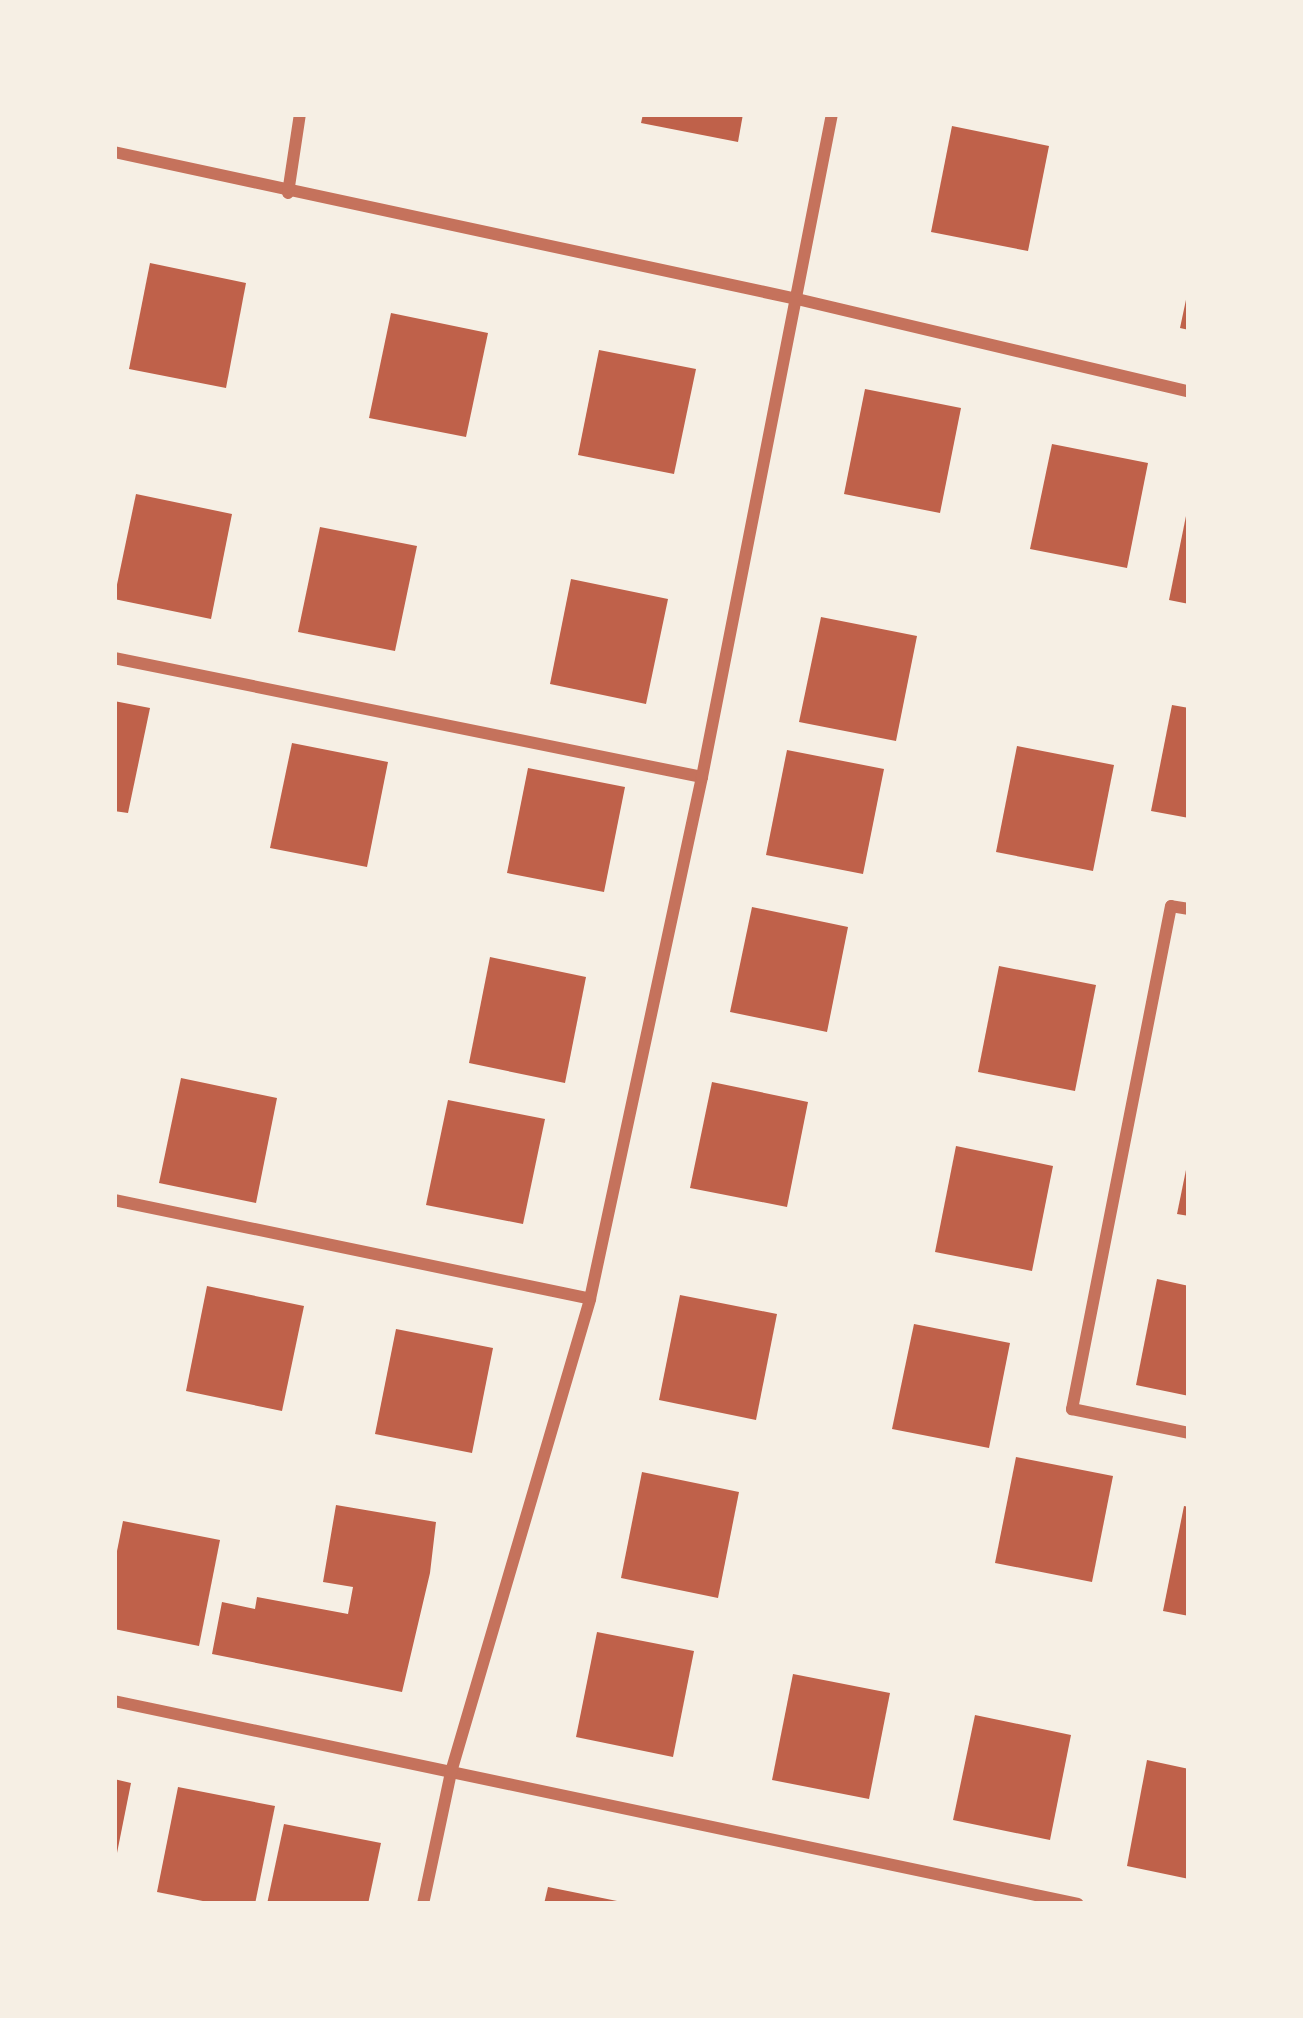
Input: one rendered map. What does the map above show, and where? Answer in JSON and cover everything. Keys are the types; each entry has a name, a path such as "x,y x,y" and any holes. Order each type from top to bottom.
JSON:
{"street":[{"path":"288,193 300,114"},
{"path":"423,1904 451,1772 590,1299 702,777 832,114"},
{"path":"114,152 797,299 1189,392"},
{"path":"114,658 702,777"},
{"path":"1189,909 1171,906 1072,1408 1189,1433"},
{"path":"114,1200 590,1299"},
{"path":"114,1702 1078,1904"}],"building":[{"path":"643,114 743,114 738,142 641,123"},
{"path":"952,126 1049,146 1028,251 931,232"},
{"path":"150,263 246,283 226,388 129,369"},
{"path":"1189,296 1189,330 1180,328"},
{"path":"391,313 488,333 466,437 369,418"},
{"path":"599,350 696,369 674,474 578,455"},
{"path":"865,389 961,408 940,513 844,494"},
{"path":"1052,444 1148,463 1127,568 1030,549"},
{"path":"136,494 232,514 211,619 114,599"},
{"path":"1189,511 1189,604 1169,600"},
{"path":"320,527 417,546 395,651 298,632"},
{"path":"571,579 668,599 646,704 550,684"},
{"path":"821,617 917,636 896,741 799,722"},
{"path":"114,701 150,708 128,813 114,811"},
{"path":"1172,705 1189,708 1189,818 1151,811"},
{"path":"292,743 388,762 367,867 270,848"},
{"path":"1017,746 1114,765 1093,871 996,852"},
{"path":"787,750 884,769 863,874 766,855"},
{"path":"528,768 625,787 604,892 507,873"},
{"path":"752,907 848,927 827,1032 730,1012"},
{"path":"490,957 586,977 565,1083 469,1063"},
{"path":"999,966 1096,985 1075,1091 978,1072"},
{"path":"181,1078 277,1098 256,1203 159,1183"},
{"path":"712,1082 808,1102 787,1207 690,1188"},
{"path":"448,1100 545,1119 523,1224 426,1205"},
{"path":"956,1146 1053,1166 1032,1271 935,1252"},
{"path":"1189,1165 1189,1216 1177,1214"},
{"path":"1157,1279 1189,1286 1189,1396 1136,1385"},
{"path":"207,1286 304,1306 282,1411 186,1391"},
{"path":"680,1295 777,1314 756,1420 659,1400"},
{"path":"914,1324 1010,1343 989,1448 892,1429"},
{"path":"396,1329 493,1348 472,1453 375,1434"},
{"path":"1016,1457 1113,1476 1092,1582 995,1563"},
{"path":"642,1472 739,1492 718,1598 621,1578"},
{"path":"336,1505 436,1522 430,1573 402,1692 212,1654 222,1602 255,1609 257,1597 348,1614 353,1587 323,1582"},
{"path":"1184,1506 1189,1507 1189,1616 1163,1611"},
{"path":"123,1521 220,1540 199,1646 114,1629 114,1566"},
{"path":"597,1632 694,1651 673,1757 576,1737"},
{"path":"793,1674 890,1693 869,1799 772,1780"},
{"path":"975,1715 1071,1735 1050,1840 953,1820"},
{"path":"1147,1760 1189,1769 1189,1879 1127,1866"},
{"path":"114,1779 131,1783 116,1858 114,1858"},
{"path":"178,1787 275,1806 255,1904 218,1904 157,1892"},
{"path":"284,1824 381,1843 368,1904 267,1904"},
{"path":"548,1887 622,1902 544,1904"}]}
